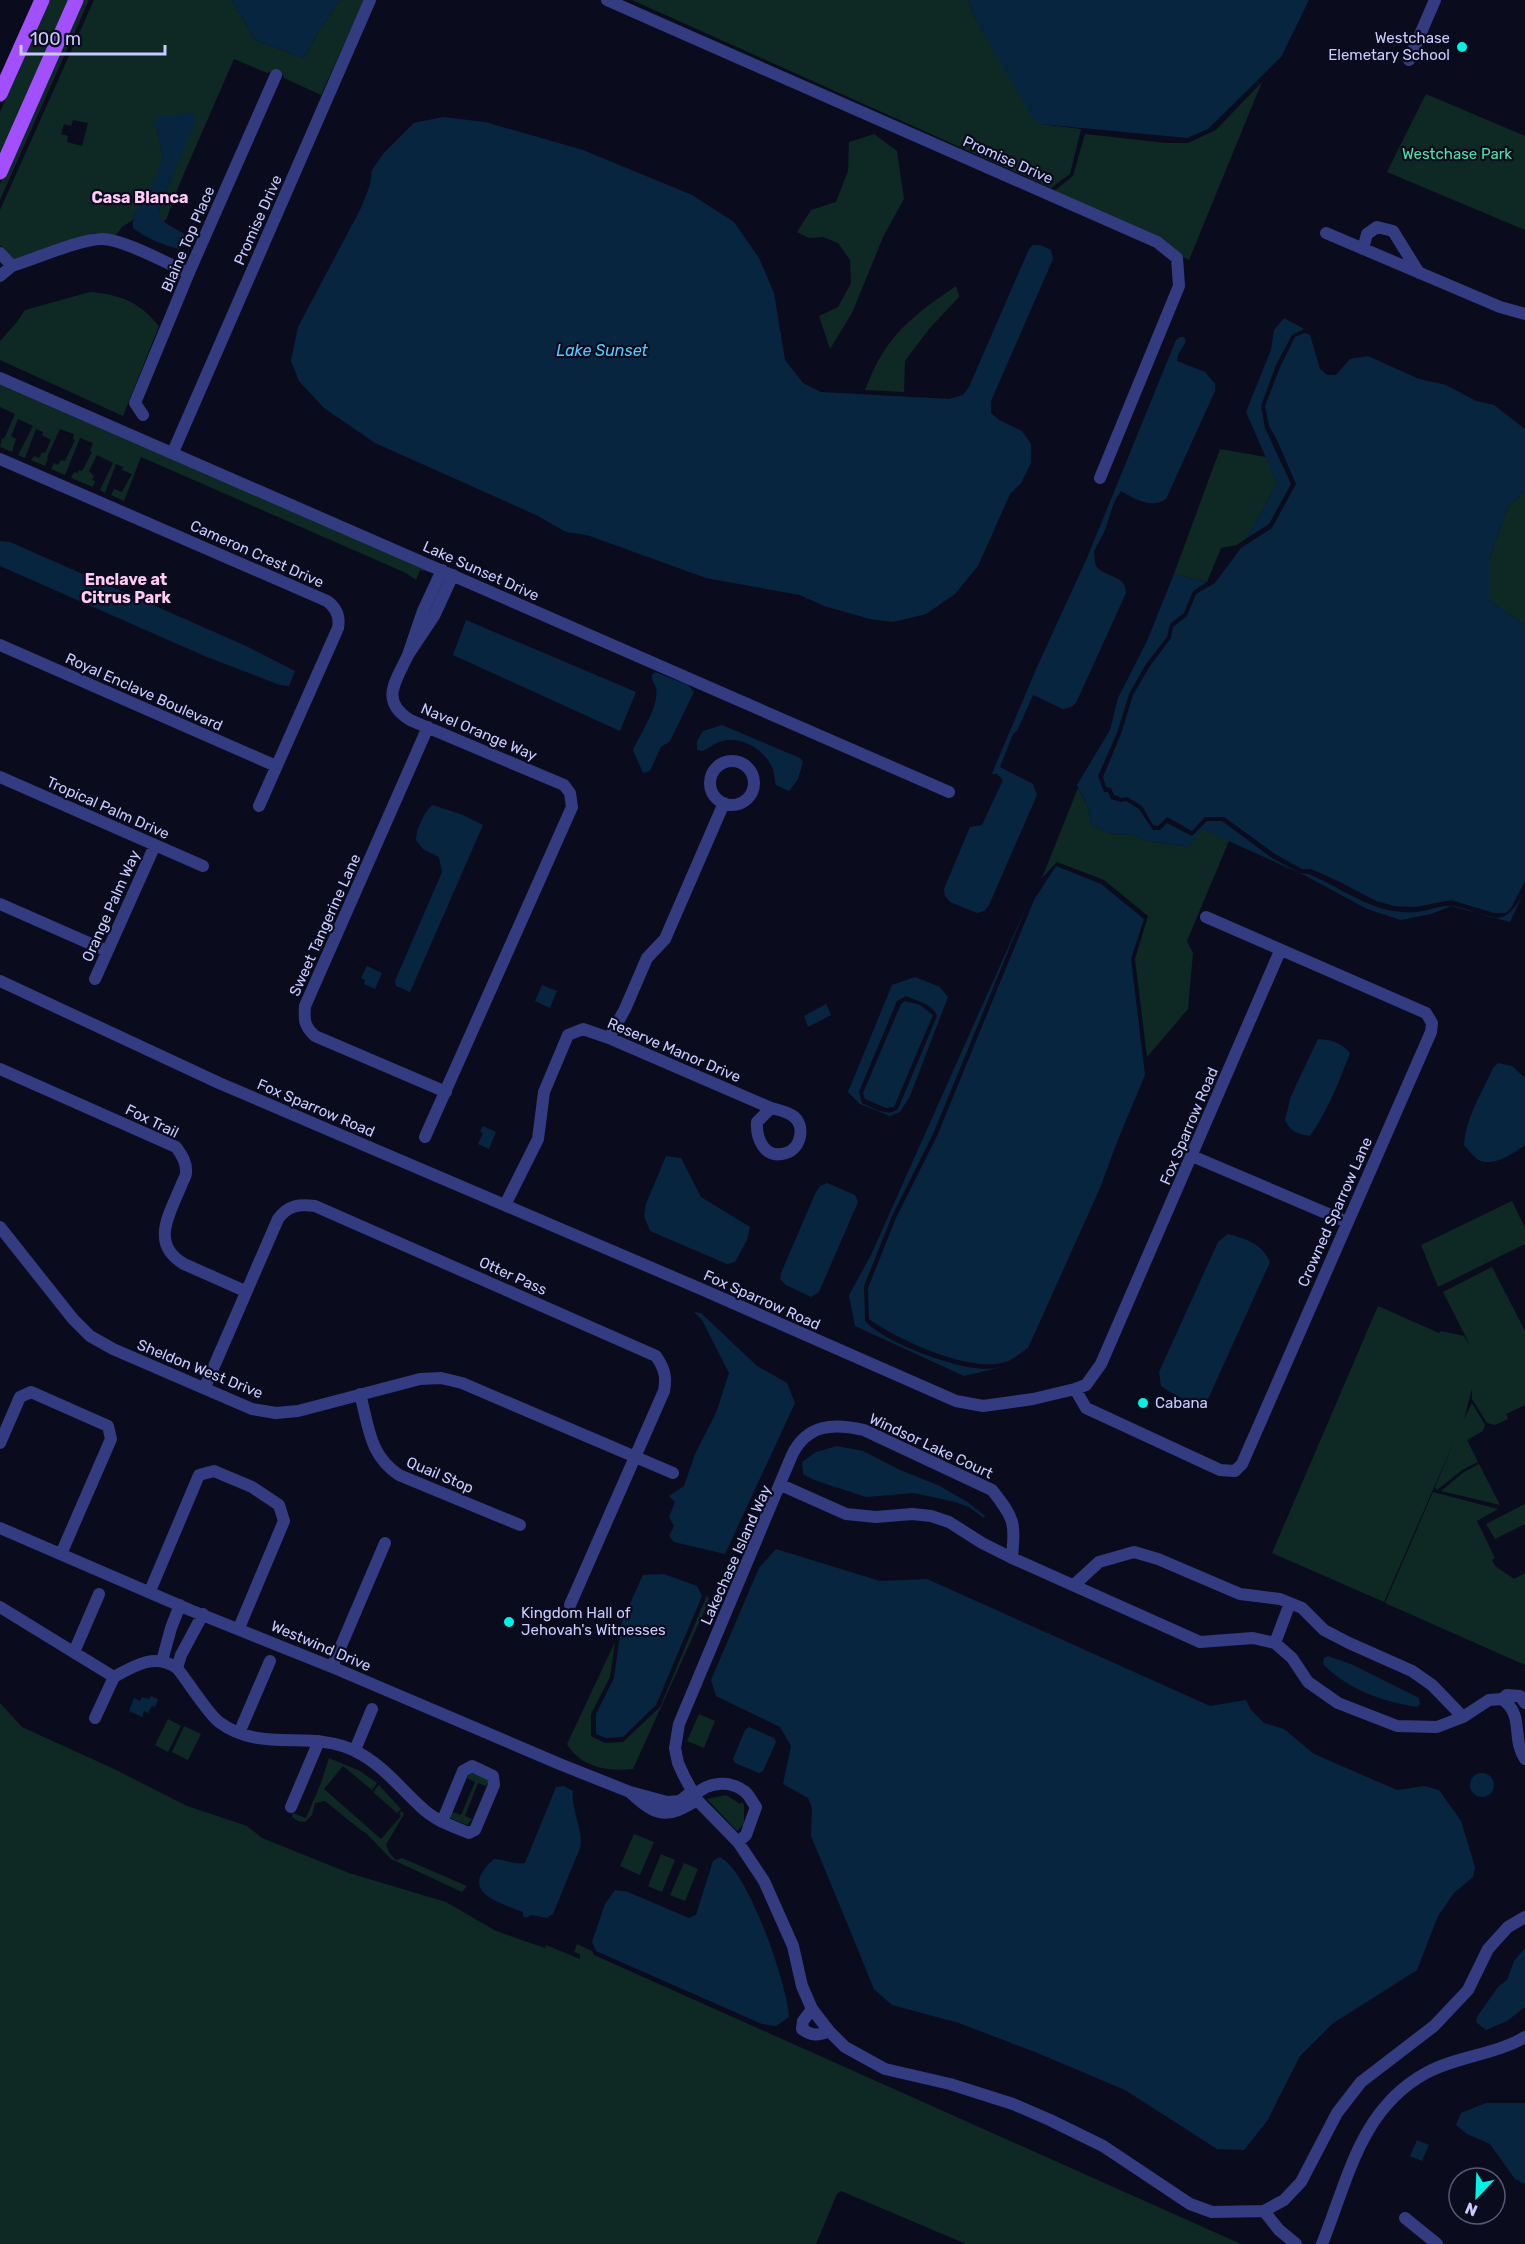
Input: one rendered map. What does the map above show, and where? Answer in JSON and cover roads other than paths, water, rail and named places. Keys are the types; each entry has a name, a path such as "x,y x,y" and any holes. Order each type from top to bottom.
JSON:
{"main road":[{"path":"0,94 42,0"},
{"path":"42,78 45,49 67,0"},
{"path":"0,172 76,0"}],"street":[{"name":"Promise Drive","path":"173,452 370,0"},
{"name":"Promise Drive","path":"607,0 1157,242 1177,258 1179,286 1100,478"},
{"path":"1409,60 1435,0"},
{"name":"Blaine Top Place","path":"143,415 135,403 276,75"},
{"path":"1364,249 1367,234 1377,226 1393,231 1419,273"},
{"path":"1326,233 1500,307 1525,314"},
{"path":"0,276 12,266 102,239 118,242 189,273"},
{"path":"0,253 12,266"},
{"name":"Lake Sunset Drive","path":"0,378 949,792"},
{"name":"Cameron Crest Drive","path":"0,459 332,605 338,614 338,628 259,806"},
{"name":"Navel Orange Way","path":"446,1092 572,807 570,792 564,785 428,727 399,713 393,705 391,693 408,655 423,611 448,572"},
{"name":"Royal Enclave Boulevard","path":"0,645 276,766"},
{"name":"Sweet Tangerine Lane","path":"428,727 305,1006 304,1021 307,1029 315,1036 446,1092"},
{"name":"Tropical Palm Drive","path":"0,777 203,866"},
{"path":"609,1038 625,1009 646,958 665,939 724,803"},
{"name":"Orange Palm Way","path":"94,979 155,845"},
{"path":"0,904 107,951"},
{"name":"Crowned Sparrow Lane","path":"1075,1389 1086,1408 1220,1470 1235,1471 1242,1464 1431,1032 1432,1023 1426,1013 1206,917"},
{"name":"Fox Sparrow Road","path":"0,981 219,1083 956,1401 983,1406 1033,1399 1075,1389 1086,1385 1101,1364 1280,951"},
{"name":"Reserve Manor Drive","path":"505,1205 538,1139 544,1092 568,1035 583,1029 771,1108"},
{"name":"Fox Trail","path":"0,1069 176,1148 184,1157 186,1173 165,1226 164,1240 168,1249 174,1258 184,1264 245,1291"},
{"path":"425,1137 446,1092"},
{"path":"1192,1156 1347,1222"},
{"name":"Otter Pass","path":"205,1387 245,1291 284,1211 294,1206 315,1206 656,1356 664,1369 666,1381 664,1391 570,1605"},
{"name":"Sheldon West Drive","path":"0,1227 73,1319 90,1336 113,1349 252,1408 276,1413 298,1411 420,1379 441,1378 462,1383 673,1473"},
{"path":"0,1443 20,1397 31,1392 108,1426 111,1439 61,1554"},
{"name":"Quail Stop","path":"360,1394 375,1452 385,1465 399,1475 520,1526"},
{"name":"Windsor Lake Court","path":"781,1485 792,1455 804,1436 818,1429 842,1425 864,1430 992,1490 1006,1508 1014,1527 1012,1558"},
{"path":"150,1591 199,1475 214,1471 252,1487 279,1505 284,1521 239,1628"},
{"name":"Lakechase Island Way","path":"1264,2211 1212,2212 1190,2204 1103,2146 1050,2120 1013,2104 885,2069 845,2047 812,2009 802,1986 794,1946 764,1881 738,1842 695,1795 678,1763 675,1748 679,1724 781,1485 846,1514 876,1517 912,1514 931,1516 949,1522 982,1543 1012,1558 1200,1642 1253,1638 1275,1643"},
{"name":"Westwind Drive","path":"0,1528 562,1766 630,1792 646,1806 663,1814 678,1812 695,1795"},
{"path":"332,1667 385,1543"},
{"path":"1074,1585 1100,1562 1134,1552 1158,1558 1240,1594 1280,1599 1302,1608 1324,1630 1412,1671 1432,1685 1463,1717"},
{"path":"74,1652 99,1594"},
{"path":"1290,1603 1275,1643 1292,1658 1308,1682 1338,1703 1397,1726 1437,1727 1463,1717 1489,1700 1502,1699 1513,1694 1520,1696 1525,1703"},
{"path":"162,1661 180,1605"},
{"path":"0,1607 114,1677"},
{"path":"177,1668 202,1614"},
{"path":"169,1641 185,1647"},
{"path":"95,1718 114,1677 142,1661 162,1661 177,1668 218,1722 239,1733 261,1740 319,1741 354,1750 393,1777 422,1809 442,1822 469,1833 475,1830 494,1785 493,1776 472,1766 463,1771 442,1822"},
{"path":"239,1733 270,1661"},
{"path":"1502,1699 1510,1702 1517,1711 1522,1724 1521,1754 1525,1759"},
{"path":"354,1750 372,1709"},
{"path":"291,1807 319,1741"},
{"path":"695,1795 703,1788 728,1783 746,1792 756,1807 746,1835 738,1842"},
{"path":"1296,2244 1279,2230 1264,2211 1284,2200 1301,2182 1337,2113 1361,2082 1434,2026 1468,1990 1488,1949 1508,1927 1525,1917"},
{"path":"812,2009 803,2021 802,2029 818,2036 829,2031"},
{"path":"1322,2244 1363,2137 1387,2104 1427,2073 1524,2040"},
{"path":"1405,2218 1437,2244"}],"water":[{"path":"232,0 340,0 304,58 255,40"},
{"path":"968,0 1309,0 1281,57 1208,129 1187,138 1041,124 1033,119 976,20"},
{"path":"193,113 196,116 195,123 160,206 163,220 185,235 184,242 179,249 155,241 138,232 133,228 133,220 136,211 146,200 163,158 157,131 153,127 156,117"},
{"name":"Lake Sunset","path":"443,117 485,122 583,150 692,195 734,222 759,258 774,293 785,360 803,383 821,392 949,399 963,395 969,387 1029,249 1033,245 1040,245 1051,250 1053,259 991,401 991,413 999,420 1022,431 1031,444 1031,463 1021,483 1010,494 978,566 955,594 926,614 893,622 870,619 824,606 800,595 706,578 587,535 566,532 536,515 375,443 324,408 299,381 291,361 298,327 361,208 370,185 372,170 383,154 414,123"},
{"path":"1284,318 1304,329 1292,335 1276,365 1261,406 1265,428 1291,484 1269,524 1247,538 1277,483 1246,412 1271,350 1274,330"},
{"path":"1305,333 1310,335 1320,369 1327,375 1336,375 1350,359 1368,356 1419,379 1446,385 1476,401 1494,405 1525,429 1525,492 1508,506 1489,560 1489,600 1520,622 1525,623 1525,881 1506,913 1494,913 1451,900 1416,907 1394,906 1376,901 1311,869 1302,869 1275,854 1224,817 1205,817 1192,831 1167,817 1158,826 1153,825 1142,806 1127,797 1114,795 1111,788 1106,787 1103,777 1121,734 1133,695 1150,666 1171,638 1173,627 1187,616 1196,594 1215,583 1241,548 1272,528 1296,484 1269,426 1265,406 1295,337"},
{"path":"1184,337 1186,341 1177,361 1205,372 1215,384 1215,391 1166,499 1149,503 1137,500 1121,491 1115,500 1094,557 1096,566 1104,573 1119,579 1126,593 1076,703 1063,709 1033,695 1017,731 1013,734 1000,767 1033,784 1037,795 989,905 984,911 977,913 950,902 945,896 944,889 970,827 982,825 1003,780 997,774 992,774 1037,667 1087,558 1176,340"},
{"path":"0,541 10,542 246,646 295,671 289,686 280,685 207,657 0,566"},
{"path":"1174,574 1207,582 1193,591 1184,613 1170,624 1167,637 1146,664 1129,694 1117,733 1098,776 1104,792 1108,792 1111,799 1126,801 1139,809 1153,830 1160,830 1167,823 1192,836 1207,821 1222,821 1272,858 1373,906 1400,912 1414,912 1451,906 1431,914 1401,920 1367,909 1304,875 1202,829 1189,847 1148,841 1133,835 1112,834 1091,825 1089,809 1077,785 1110,730 1118,698 1147,641"},
{"path":"466,620 636,692 620,731 453,655"},
{"path":"655,672 688,685 694,692 670,741 661,747 650,771 643,773 633,750 655,703 656,688 652,675"},
{"path":"722,725 800,758 803,762 798,779 789,791 776,785 773,769 768,760 750,745 727,740 703,751 697,750 697,741 703,731"},
{"path":"433,805 463,815 483,825 410,992 396,986 395,981 442,872 439,857 423,849 416,840 422,821"},
{"path":"1056,866 1101,884 1144,919 1131,959 1145,1075 1100,1188 1028,1348 1008,1361 993,1364 976,1363 936,1353 916,1345 869,1319 868,1288 896,1218 937,1136 1034,900"},
{"path":"1523,894 1510,922 1494,918 1508,914"},
{"path":"1028,903 933,1134 892,1216 864,1286 865,1321 888,1338 921,1353 971,1368 1002,1367 964,1376 855,1326 849,1295 871,1255"},
{"path":"367,966 382,973 375,989 364,984 365,980 361,978"},
{"path":"915,977 940,987 948,997 910,1096 900,1112 890,1116 860,1104 848,1092 892,985","holes":["906,996 928,1006 937,1016 898,1109 889,1113 862,1103 859,1092 897,1001"]},
{"path":"542,985 557,991 550,1008 535,1001"},
{"path":"905,1001 920,1005 933,1015 894,1107 886,1108 865,1099 863,1093 901,1004"},
{"path":"826,1004 831,1015 808,1027 804,1016"},
{"path":"1318,1039 1336,1042 1350,1053 1328,1106 1310,1136 1295,1132 1285,1120 1291,1096"},
{"path":"1498,1063 1512,1066 1525,1078 1525,1145 1502,1159 1483,1162 1464,1145 1465,1135 1475,1105 1493,1068"},
{"path":"483,1126 496,1132 489,1149 478,1144 483,1133 480,1132"},
{"path":"666,1156 681,1158 701,1197 750,1227 747,1240 735,1262 727,1264 650,1231 644,1216 646,1204"},
{"path":"827,1183 855,1195 858,1202 819,1292 811,1297 786,1285 780,1279 815,1194 820,1186"},
{"path":"1228,1234 1253,1243 1263,1251 1270,1262 1208,1399 1189,1400 1178,1397 1161,1386 1159,1372 1218,1242"},
{"path":"694,1312 701,1313 757,1366 787,1383 795,1403 725,1554 674,1542 669,1536 674,1526 669,1517 675,1502 669,1496 684,1486 695,1454 716,1413 729,1373 702,1320"},
{"path":"837,1446 863,1451 900,1470 940,1486 969,1503 985,1516 984,1518 969,1507 955,1502 914,1493 866,1497 814,1480 803,1474 802,1462 816,1452"},
{"path":"776,1549 880,1581 927,1579 1210,1706 1246,1700 1251,1710 1264,1723 1284,1729 1314,1754 1397,1790 1424,1786 1439,1790 1461,1821 1475,1867 1473,1877 1454,1893 1438,1916 1417,1970 1332,2024 1300,2056 1267,2121 1244,2150 1217,2149 1125,2090 1035,2052 959,2023 892,2005 874,1989 811,1836 812,1808 808,1798 783,1784 791,1746 780,1727 716,1696 711,1680 759,1568"},
{"path":"664,1574 697,1586 702,1596 656,1705 623,1737 606,1738 596,1734 596,1714 614,1678 622,1621 643,1575"},
{"path":"1328,1656 1353,1665 1419,1698 1420,1704 1417,1707 1391,1702 1354,1687 1323,1664 1324,1658"},
{"path":"151,1696 158,1699 155,1707 152,1706 148,1713 144,1711 142,1717 129,1711 134,1698 140,1701 142,1697 149,1699"},
{"path":"749,1727 774,1738 776,1742 763,1771 759,1773 735,1763 733,1759 745,1730"},
{"path":"1482,1773 1491,1776 1494,1785 1491,1794 1482,1797 1473,1794 1470,1785 1473,1776"},
{"path":"564,1786 573,1791 581,1841 580,1848 553,1914 547,1918 531,1915 526,1918 523,1912 492,1899 480,1887 479,1879 494,1859 525,1863 556,1787"},
{"path":"719,1857 730,1865 742,1882 774,1956 789,2017 776,2026 762,2024 596,1951 592,1942 605,1904 615,1890 628,1892 689,1918 696,1915 713,1861"},
{"path":"1525,1948 1525,2007 1507,2021 1486,2030 1476,2022 1477,2017 1498,1987 1507,1980 1514,1961"},
{"path":"1486,2103 1525,2103 1525,2184 1515,2179 1490,2144 1467,2134 1456,2125 1461,2113"},
{"path":"1417,2140 1429,2145 1422,2161 1410,2156"}],"place":[{"name":"Westchase Elemetary School","path":"1462,47"},
{"name":"Cabana","path":"1143,1403"},
{"name":"Kingdom Hall of Jehovah's Witnesses","path":"509,1622"}],"district":[{"name":"Casa Blanca","path":"140,197"},
{"name":"Enclave at Citrus Park","path":"126,588"}],"park label":[{"name":"Westchase Park","path":"1457,154"}]}
